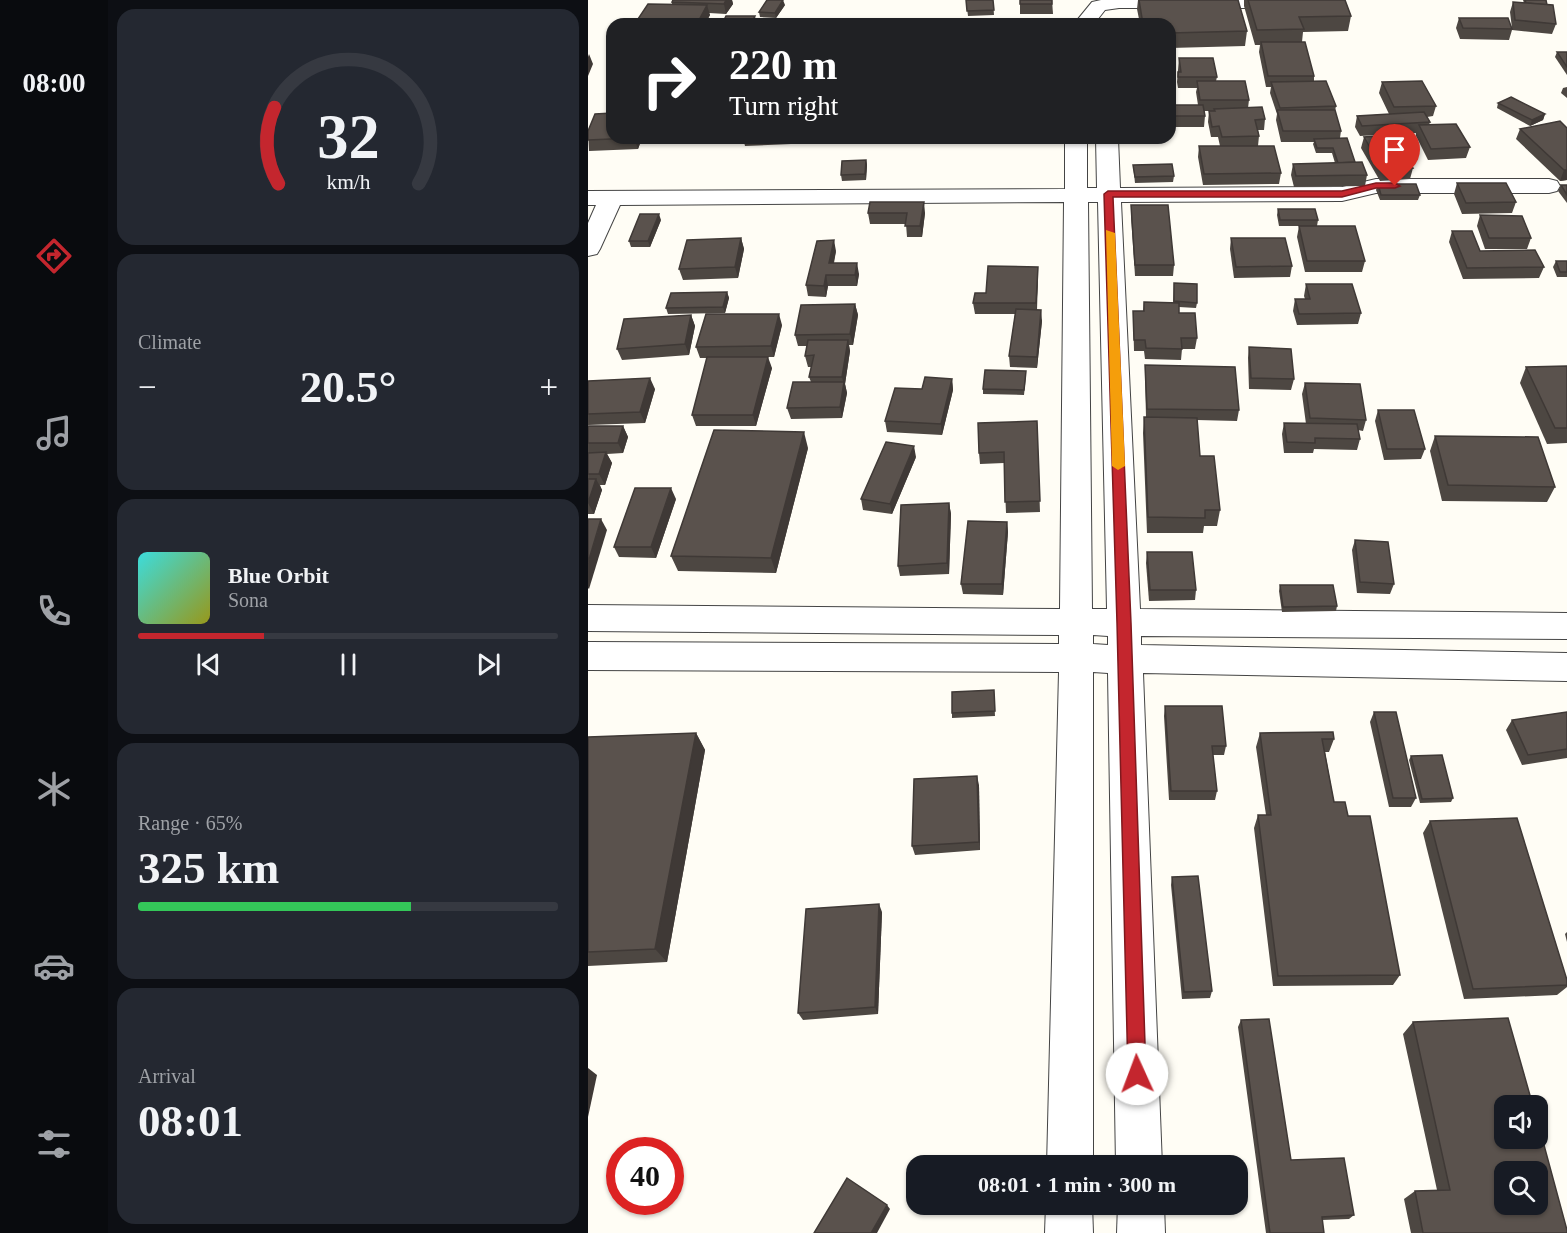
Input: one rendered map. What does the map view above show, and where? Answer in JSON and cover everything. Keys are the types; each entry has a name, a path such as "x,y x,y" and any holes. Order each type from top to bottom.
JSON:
{"street":[{"path":"1098,12 1326,0"},
{"path":"1078,144 1093,194 1124,623 1140,1155"},
{"path":"1070,1155 1076,621 1093,194 1106,144"},
{"path":"588,249 599,198 1342,194 1376,186 1549,186"},
{"path":"588,618 1567,626"},
{"path":"588,656 1076,658 1125,661 1567,667"},
{"path":"1069,1215 1069,1233"},
{"path":"1141,1215 1141,1233"}],"building":[{"path":"673,0 726,0 724,4 672,2"},
{"path":"767,0 783,0 775,13 759,12"},
{"path":"966,0 993,0 994,10 967,11"},
{"path":"1020,0 1052,0 1052,4 1020,4"},
{"path":"1139,0 1238,0 1247,31 1176,33 1176,18 1142,18"},
{"path":"1248,0 1345,0 1351,16 1299,17 1304,29 1257,30"},
{"path":"1525,0 1546,0 1547,5 1526,3"},
{"path":"1513,2 1553,5 1556,24 1515,20"},
{"path":"648,4 707,5 700,18 639,18"},
{"path":"726,16 755,16 754,18 725,18"},
{"path":"1459,18 1508,18 1512,29 1463,28"},
{"path":"1261,42 1305,42 1314,76 1268,76"},
{"path":"1557,52 1567,52 1567,67"},
{"path":"1179,58 1213,58 1217,77 1178,77 1178,72 1181,72"},
{"path":"1197,81 1245,81 1249,100 1200,100"},
{"path":"1326,81 1336,106 1280,108 1271,82"},
{"path":"1422,81 1436,106 1394,107 1382,82"},
{"path":"1511,97 1545,114 1532,120 1498,103"},
{"path":"1176,105 1203,105 1205,116 1176,116"},
{"path":"1262,107 1265,119 1255,120 1259,136 1222,137 1219,126 1212,127 1209,111 1215,111 1214,109"},
{"path":"1277,110 1335,110 1341,131 1283,131"},
{"path":"1424,112 1430,122 1362,126 1357,116"},
{"path":"606,113 606,139 588,140 588,131 595,114"},
{"path":"1560,121 1567,128 1567,170 1564,170 1520,129"},
{"path":"1456,124 1470,147 1431,149 1419,125"},
{"path":"1393,135 1413,168 1383,170 1364,137"},
{"path":"1347,138 1355,162 1338,163 1333,148 1317,148 1314,139"},
{"path":"1199,146 1274,146 1281,173 1204,174"},
{"path":"866,160 865,174 841,175 842,161"},
{"path":"1362,162 1367,175 1296,176 1293,164"},
{"path":"1172,164 1174,176 1135,177 1133,165"},
{"path":"1457,183 1506,183 1516,202 1466,203"},
{"path":"1378,184 1416,184 1420,195 1381,195"},
{"path":"1561,185 1567,185 1567,195"},
{"path":"870,202 924,202 920,226 905,226 907,213 868,213"},
{"path":"1131,205 1168,205 1174,265 1135,265"},
{"path":"1278,209 1315,209 1318,220 1280,220"},
{"path":"640,214 659,214 648,241 629,241"},
{"path":"1480,215 1522,216 1531,238 1489,238"},
{"path":"1299,226 1355,226 1365,261 1307,261"},
{"path":"1452,231 1472,231 1480,251 1535,250 1544,267 1467,268"},
{"path":"741,238 735,267 679,269 687,240"},
{"path":"1231,238 1285,238 1292,266 1236,267"},
{"path":"834,240 829,263 857,263 855,275 826,275 824,286 806,285 817,241"},
{"path":"1556,261 1567,261 1567,272 1560,272"},
{"path":"988,266 1038,267 1036,303 973,303 975,293 986,293"},
{"path":"1174,283 1197,284 1197,303 1174,301"},
{"path":"1306,284 1352,284 1361,313 1299,314 1295,299 1310,299"},
{"path":"727,292 723,307 666,308 671,293"},
{"path":"1144,302 1179,303 1179,313 1195,313 1197,338 1181,338 1182,349 1146,348 1145,340 1134,340 1133,311 1144,311"},
{"path":"855,304 850,334 795,335 801,305"},
{"path":"1016,309 1041,310 1037,357 1009,356"},
{"path":"706,314 779,314 771,346 696,347"},
{"path":"691,315 685,344 617,349 624,319"},
{"path":"808,340 848,340 842,377 809,377 814,355 805,356"},
{"path":"1249,347 1291,349 1294,379 1251,378"},
{"path":"707,357 768,357 753,415 692,415"},
{"path":"1145,365 1235,367 1239,410 1147,409"},
{"path":"1567,366 1567,428 1555,428 1526,367"},
{"path":"985,370 1026,371 1024,390 983,389"},
{"path":"925,377 952,379 941,424 885,421 895,388 922,389"},
{"path":"650,378 640,412 588,414 588,381"},
{"path":"793,382 844,382 840,407 787,408"},
{"path":"1305,383 1360,384 1366,420 1310,418"},
{"path":"1378,410 1414,410 1425,449 1387,449"},
{"path":"1144,417 1197,418 1200,456 1214,456 1220,510 1205,510 1205,518 1148,517"},
{"path":"1037,421 1040,501 1005,502 1004,452 979,453 978,423"},
{"path":"1284,423 1357,424 1360,439 1315,438 1315,443 1287,442"},
{"path":"588,426 623,426 618,443 588,443"},
{"path":"714,430 804,432 771,558 671,556"},
{"path":"1435,436 1538,437 1555,487 1448,485"},
{"path":"886,442 914,446 890,504 861,499"},
{"path":"606,452 599,474 588,474 588,453"},
{"path":"588,479 596,479 588,503"},
{"path":"635,488 671,488 651,547 614,547"},
{"path":"949,503 947,563 898,566 901,505"},
{"path":"588,519 601,519 588,563"},
{"path":"968,521 1007,522 1002,584 961,584"},
{"path":"1355,540 1388,542 1394,584 1360,582"},
{"path":"1147,552 1192,552 1196,590 1150,590"},
{"path":"1280,585 1333,585 1337,606 1283,607"},
{"path":"994,690 995,711 952,713 952,692"},
{"path":"1165,706 1222,706 1226,746 1212,746 1217,791 1171,791"},
{"path":"1374,712 1396,712 1416,798 1393,798"},
{"path":"1567,712 1567,749 1528,755 1512,720"},
{"path":"1333,732 1334,739 1322,739 1334,802 1345,802 1348,816 1370,816 1400,975 1278,976 1258,815 1271,815 1260,733"},
{"path":"696,733 655,949 588,952 588,737"},
{"path":"1442,755 1453,798 1422,799 1411,756"},
{"path":"977,776 979,842 912,846 914,779"},
{"path":"1517,818 1567,985 1473,989 1430,821"},
{"path":"1198,876 1212,991 1184,992 1172,877"},
{"path":"879,904 875,1007 798,1013 806,909"},
{"path":"1508,1018 1530,1095 1494,1095 1494,1149 1545,1149 1567,1233 1423,1233 1415,1191 1450,1190 1413,1022"},
{"path":"1269,1019 1291,1160 1344,1158 1354,1215 1322,1217 1324,1233 1270,1233 1241,1020"},
{"path":"847,1178 887,1205 871,1233 814,1233"}],"slow traffic":[{"path":"1110,233 1118,466"}],"route":[{"path":"1137,1074 1124,623 1108,194 1342,194 1376,186 1395,186"}]}
